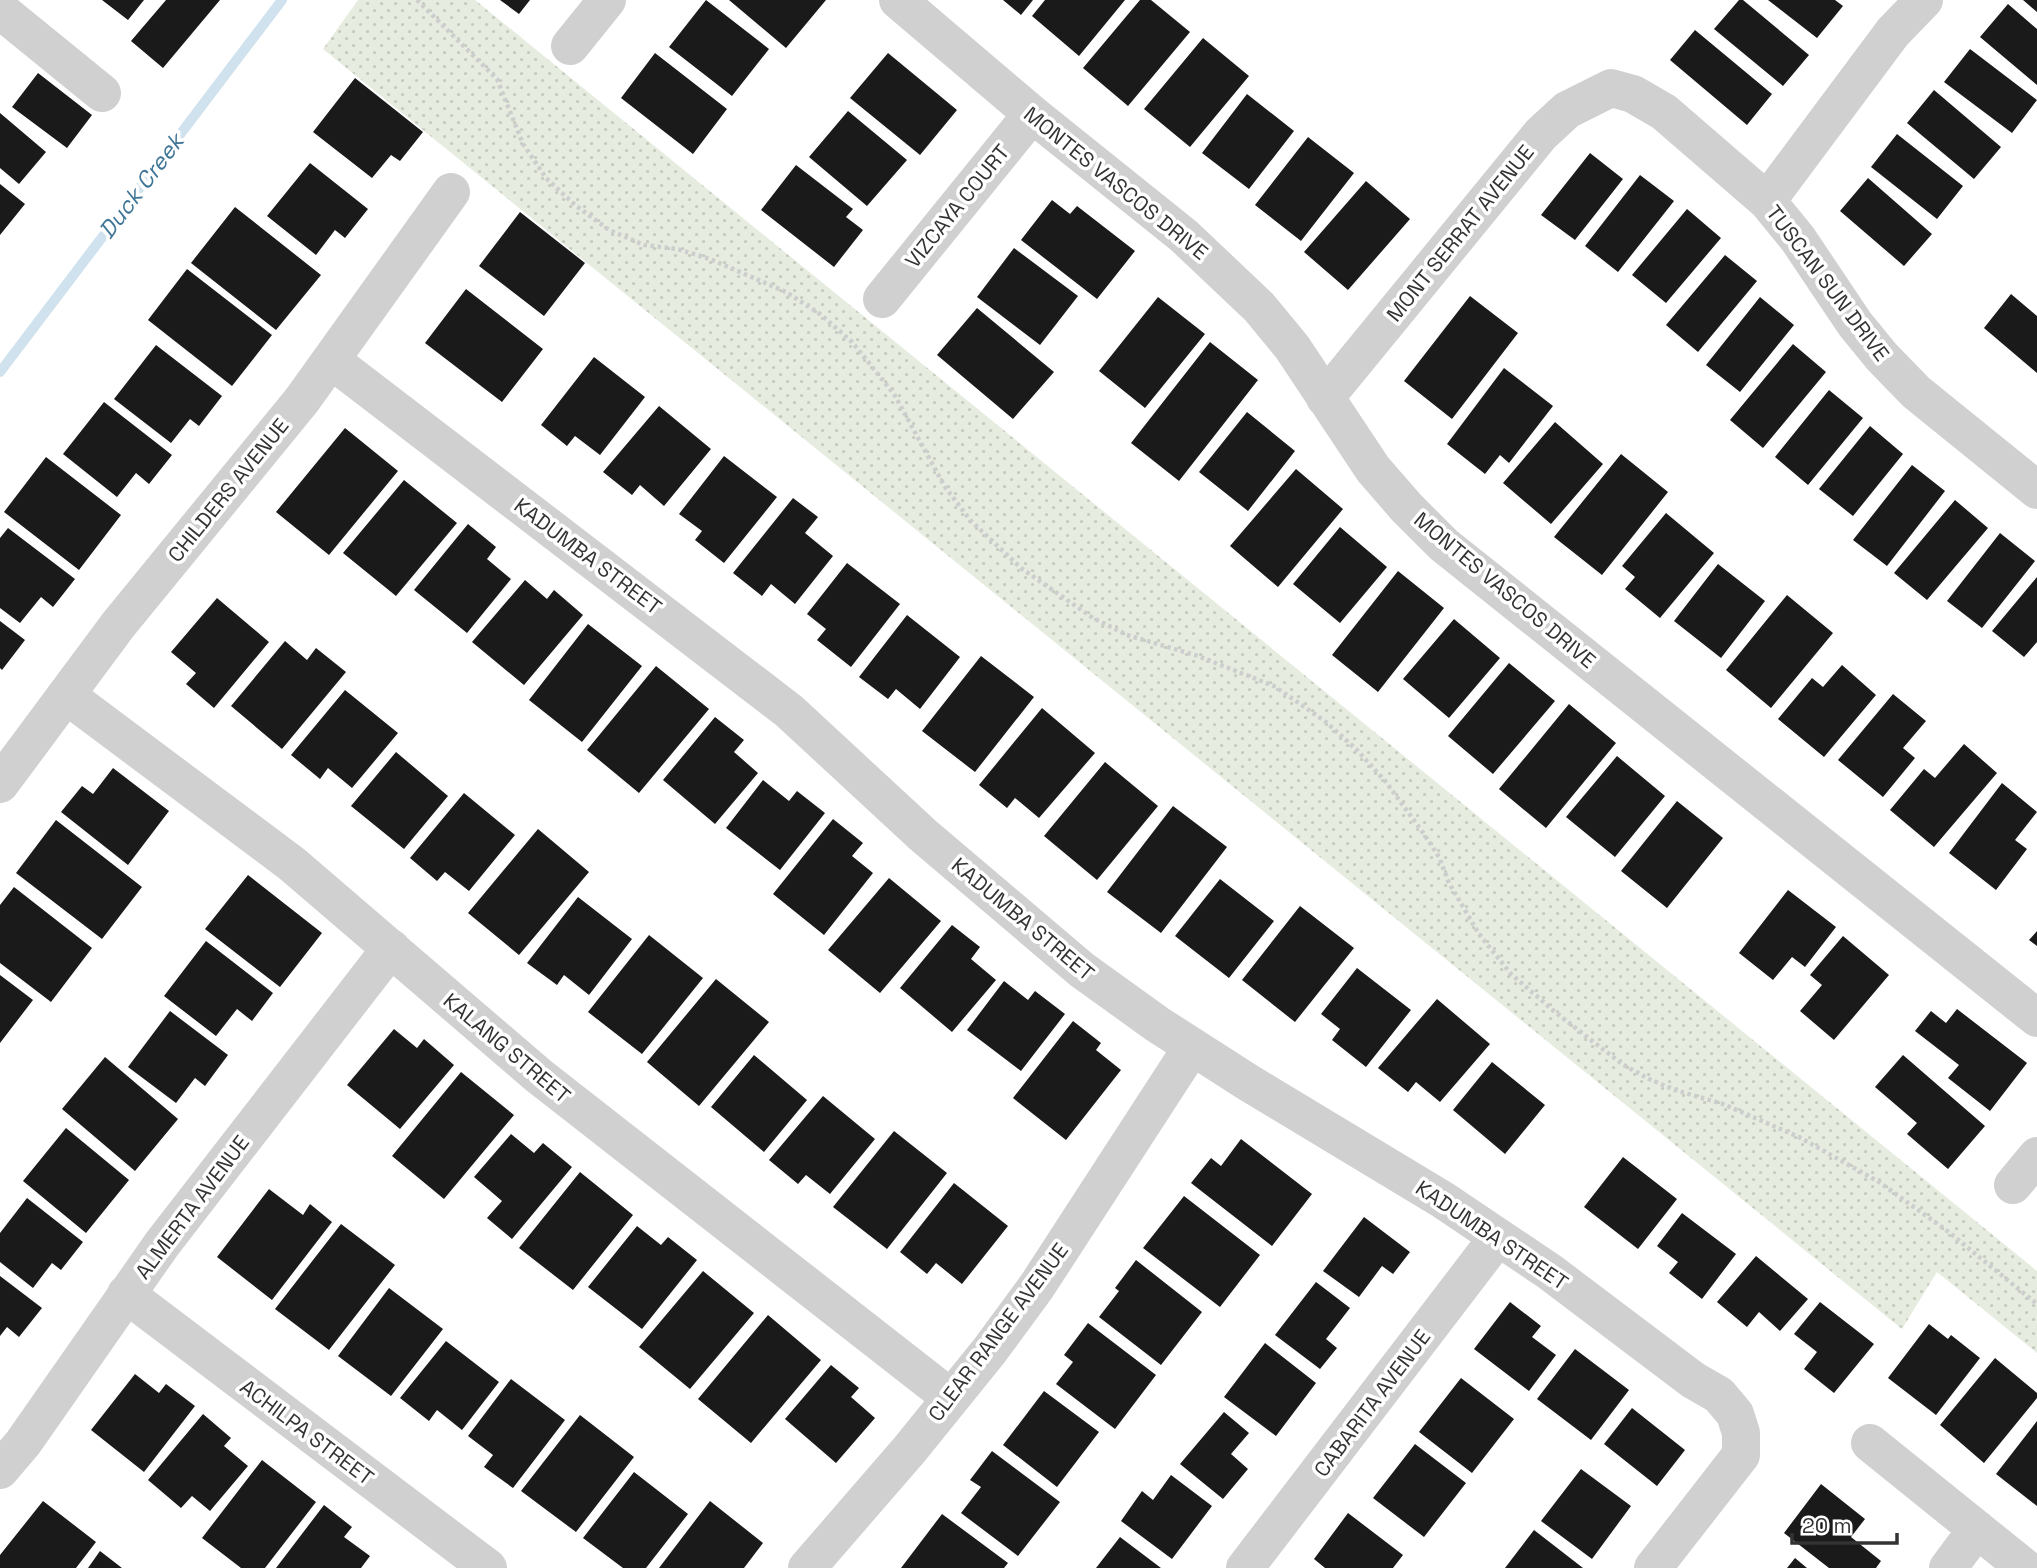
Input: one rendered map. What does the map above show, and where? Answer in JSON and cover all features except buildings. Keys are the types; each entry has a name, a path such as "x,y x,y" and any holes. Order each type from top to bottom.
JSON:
{"street":[{"path":"569,46 607,0"},
{"name":"MONTES VASCOS DRIVE","path":"898,0 1224,272 1259,307 1292,347 1373,469 1444,545 2037,1018"},
{"path":"1768,201 1893,32 1924,0"},
{"path":"0,10 102,93"},
{"name":"TUSCAN SUN DRIVE","path":"1611,88 1633,93 1664,112 1768,201 1798,239 1854,324 1882,357 1916,392 2037,490"},
{"name":"MONT SERRAT AVENUE","path":"1325,398 1541,134 1567,110 1611,88"},
{"name":"VIZCAYA COURT","path":"882,299 1032,114"},
{"name":"CHILDERS AVENUE","path":"0,784 118,625 302,400 451,192"},
{"name":"KADUMBA STREET","path":"331,360 789,711 923,835 1082,970 1248,1083 1443,1200 1550,1272 1693,1380 1719,1395 1735,1414 1741,1433 1741,1455 1653,1568"},
{"name":"KALANG STREET","path":"66,695 292,864 539,1076 951,1398"},
{"name":"ALMERTA AVENUE","path":"0,1470 23,1443 170,1233 390,948"},
{"name":"CLEAR RANGE AVENUE","path":"807,1568 951,1398 1037,1286 1192,1047"},
{"path":"2013,1185 2037,1156"},
{"name":"CABARITA AVENUE","path":"1245,1568 1498,1237"},
{"name":"ACHILPA STREET","path":"127,1293 488,1568"},
{"path":"1870,1443 2025,1568"},
{"path":"1948,1568 1977,1529"}],"path":[{"path":"417,0 497,79 523,144 546,178 575,205 609,230 644,245 677,248 710,259 786,292 820,314 852,342 894,394 952,495 971,521 1021,568 1093,618 1128,635 1198,656 1274,685 1326,722 1357,750 1386,782 1424,834 1439,857 1449,883 1495,954 1511,974 1555,1013 1622,1064 1648,1079 1723,1104 1799,1137 1879,1182 1946,1230 2037,1304"}],"shaded area":[{"path":"358,0 475,0 2037,1271 2037,1353 1937,1272 1902,1329 323,49"}],"waterway":[{"name":"Duck Creek","path":"0,372 282,0"}]}
